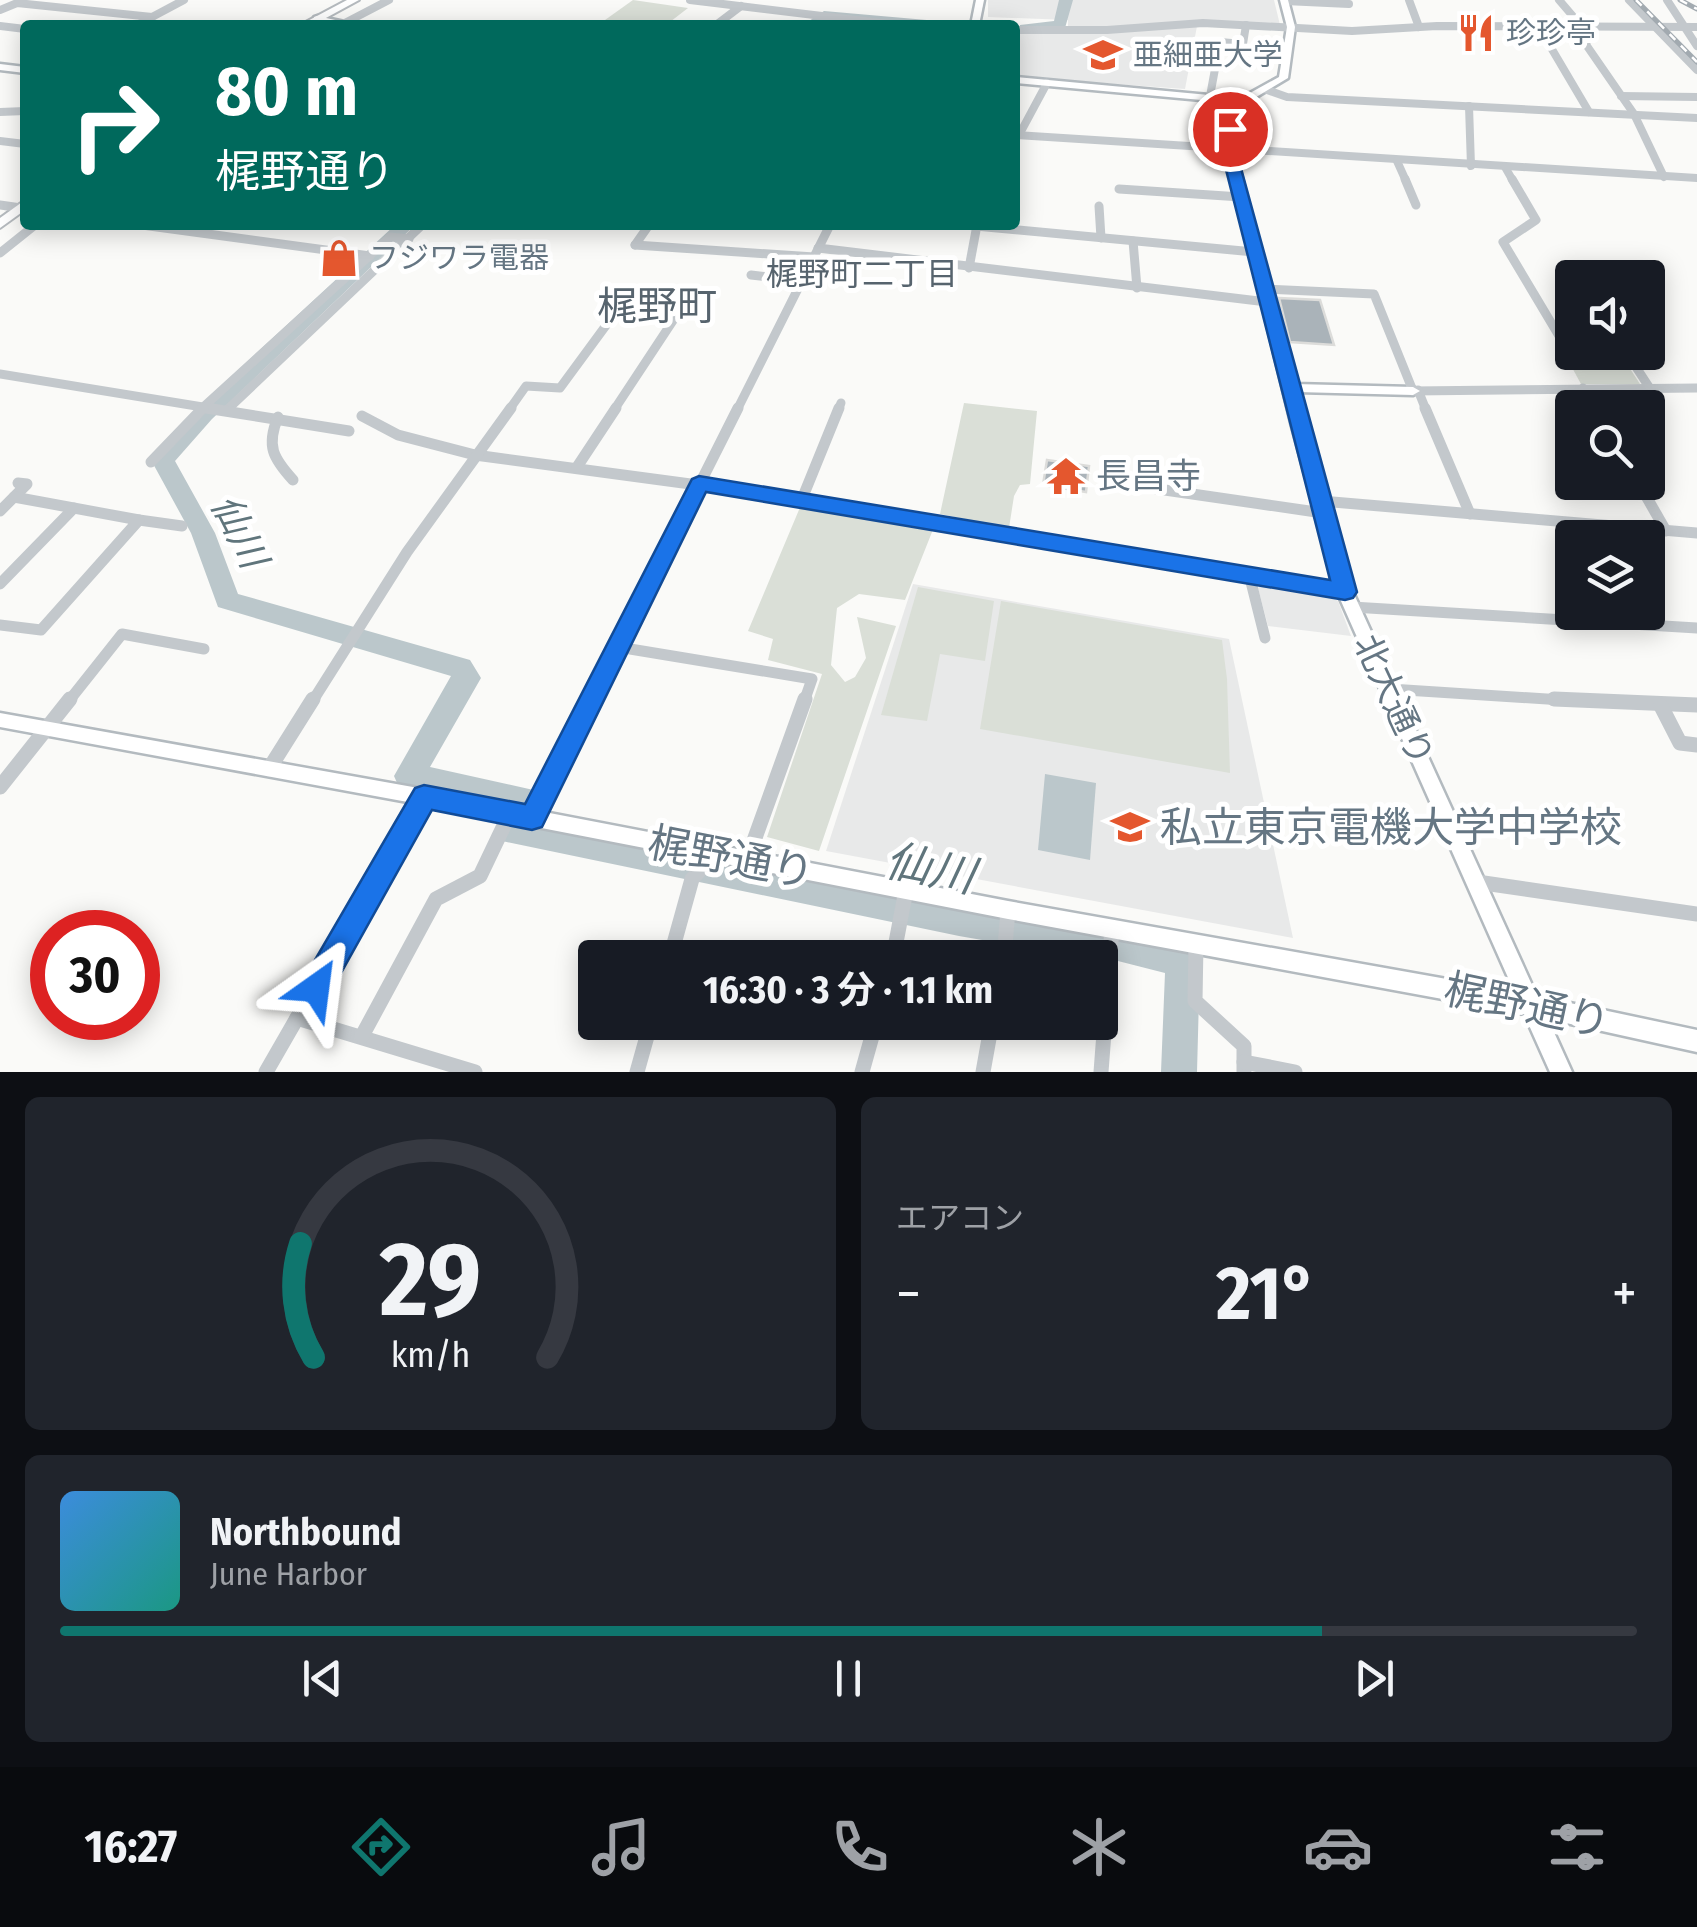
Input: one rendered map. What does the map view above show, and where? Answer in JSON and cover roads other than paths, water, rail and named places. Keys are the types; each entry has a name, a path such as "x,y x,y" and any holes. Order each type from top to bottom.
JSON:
{"main road":[{"path":"320,20 354,0"},
{"path":"0,224 20,208"}],"street":[{"path":"52,6 65,0"},
{"path":"146,20 184,0"},
{"path":"351,20 389,0"},
{"path":"690,0 835,20"},
{"path":"759,8 765,0"},
{"path":"1410,0 1419,27"},
{"path":"1558,0 1582,28 1587,46 1634,114 1664,177"},
{"path":"1629,0 1697,70"},
{"path":"1667,0 1697,46"},
{"path":"1020,80 1243,101 1283,78 1291,28 1284,1 1349,4"},
{"path":"0,10 17,3 152,17"},
{"path":"722,20 740,6"},
{"path":"1020,30 1246,25 1352,30 1697,28"},
{"path":"1210,96 1220,42 1243,44 1246,25"},
{"path":"1540,29 1589,112"},
{"path":"1020,130 1047,83"},
{"path":"1268,90 1287,97 1697,118"},
{"path":"1622,96 1697,97"},
{"path":"1228,150 1230,129 1243,101"},
{"path":"1469,106 1472,166"},
{"path":"1020,135 1697,178"},
{"name":"北大通り","path":"1228,150 1348,599 1561,1072"},
{"path":"1397,161 1416,205"},
{"path":"1505,168 1536,220 1503,242 1574,361 1634,364 1649,386"},
{"path":"1119,189 1241,197"},
{"path":"1099,206 1101,238"},
{"path":"0,254 29,230"},
{"path":"178,230 388,259"},
{"path":"225,408 418,230"},
{"path":"646,230 635,245 816,252 1137,288 1266,296 1374,294 1470,514"},
{"path":"532,818 827,230"},
{"path":"969,268 976,230"},
{"path":"1018,230 1254,252"},
{"path":"151,462 205,405 390,236 410,239"},
{"path":"1133,241 1137,288"},
{"path":"751,275 802,281"},
{"path":"269,769 352,637 475,454 526,386 560,388 621,305 682,307 577,467"},
{"path":"0,374 349,431"},
{"path":"1290,388 1697,388"},
{"path":"802,499 841,403"},
{"path":"362,416 398,435 475,454 802,499 1249,574 1348,599 1697,628"},
{"path":"278,418 268,440 270,453 292,480"},
{"path":"0,511 28,484 18,483"},
{"path":"1151,488 1322,507 1470,514 1697,533"},
{"path":"14,497 182,526"},
{"path":"1648,500 1666,531"},
{"path":"0,584 74,508"},
{"path":"0,625 42,630 139,520"},
{"path":"1249,574 1265,638"},
{"path":"0,787 122,634 204,649"},
{"path":"618,646 812,679 747,860"},
{"path":"1390,689 1697,705"},
{"path":"1661,706 1680,743 1697,745"},
{"name":"梶野通り","path":"0,720 510,813 710,859 747,860 903,905 1008,924 1112,928 1533,1004 1697,1040"},
{"path":"266,1072 424,797"},
{"path":"362,1036 436,898 480,876 510,813"},
{"path":"675,940 692,879 710,859"},
{"path":"1477,882 1697,914"},
{"path":"896,940 903,905"},
{"path":"1006,940 1008,924"},
{"path":"1101,1072 1112,928"},
{"path":"1196,943 1194,1001 1244,1046 1244,1067 1295,1072"},
{"path":"298,1018 475,1072"},
{"path":"636,1072 646,1040"},
{"path":"862,1072 871,1040"},
{"path":"983,1072 989,1040"}],"waterway":[{"name":"仙川","path":"1025,28 1060,25 1066,0"},
{"name":"仙川","path":"817,20 824,15 881,20"},
{"name":"仙川","path":"401,230 204,414 163,460 164,467 203,533 227,600 460,668 467,678 409,776 527,800 523,810"},
{"name":"仙川","path":"513,831 959,921 1076,940"},
{"name":"仙川","path":"1126,949 1183,960 1179,1072"}],"railway":[{"path":"1636,0 1697,62"},
{"path":"1680,0 1697,9"}],"place":[{"name":"珍珍亭","path":"1476,33"},
{"name":"亜細亜大学","path":"1103,55"},
{"name":"フジワラ電器","path":"339,258"},
{"name":"長昌寺","path":"1066,476"},
{"name":"私立東京電機大学中学校","path":"1130,827"}],"district":[{"name":"梶野町二丁目","path":"862,274"},
{"name":"梶野町","path":"657,306"}]}
